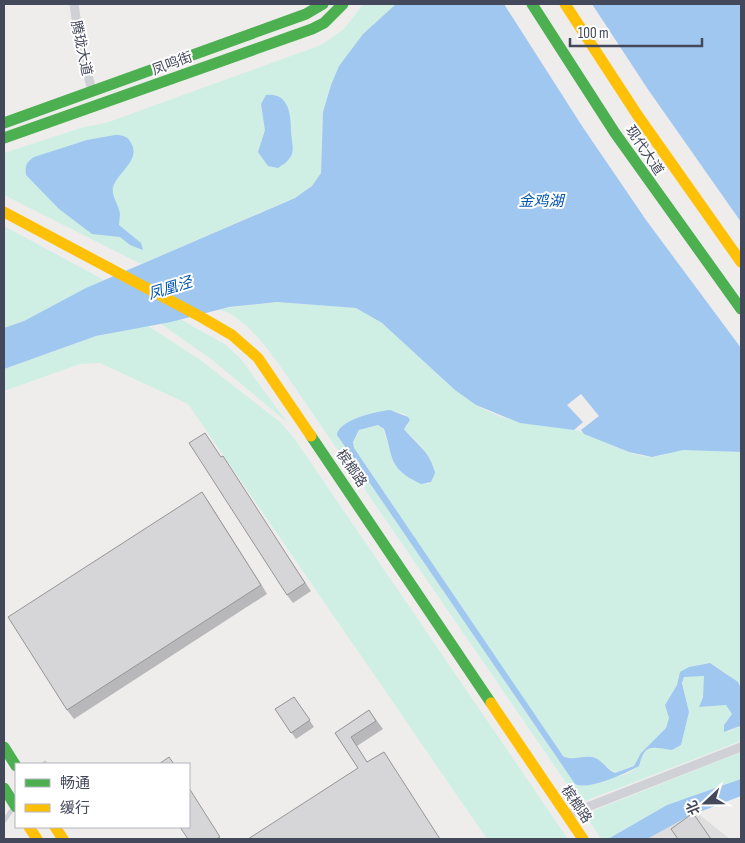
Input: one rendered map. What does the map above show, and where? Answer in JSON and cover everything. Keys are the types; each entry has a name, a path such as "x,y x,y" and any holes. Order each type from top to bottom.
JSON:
{"main road":[{"name":"凤鸣街","path":"4,123 306,14 323,4"},
{"name":"凤鸣街","path":"4,138 312,29 324,23 343,4"},
{"name":"现代大道","path":"532,4 631,156 741,309"},
{"name":"现代大道","path":"566,4 638,116 741,262"},
{"name":"槟榔路","path":"4,212 112,272 200,317 248,347 273,377 583,839"},
{"path":"4,747 15,764"},
{"path":"30,828 37,839"},
{"path":"56,828 63,839"}],"street":[{"name":"腾珑大道","path":"74,4 79,39 92,91"},
{"path":"566,815 741,747"}],"lane":[{"path":"4,821 12,800"}],"shaded area":[{"path":"697,813 730,839 647,839 668,826"}],"green space":[{"path":"363,4 396,4 363,34 339,66 323,112 321,173 316,182 301,195 141,264 4,195 4,153 84,127 106,123 321,45 344,29"},
{"path":"4,226 104,280 24,321 4,328"},
{"path":"277,302 356,308 373,317 403,340 459,392 486,411 499,416 572,429 641,456 655,457 680,450 741,452 741,689 728,675 709,664 698,665 679,675 677,685 665,705 669,718 666,728 641,753 634,766 615,773 595,758 569,759 560,753 354,449 353,442 360,430 378,425 383,429 392,458 399,470 415,480 428,484 431,482 434,469 422,447 404,429 408,424 405,414 395,412 339,438 575,784 582,786 627,774 639,766 647,750 659,748 672,750 681,745 689,712 682,680 687,676 704,676 705,687 699,707 726,705 732,714 726,722 728,732 740,726 741,723 741,741 580,803 278,363 245,324 219,309"},
{"path":"180,319 226,345 240,358 287,422 211,359 161,324"},
{"path":"148,326 199,359 280,422 294,438 568,839 487,839 188,404 100,363 80,364 4,391 4,369 96,336"},
{"path":"741,752 741,779 667,805 608,839 601,839 585,814"}],"water":[{"name":"金鸡湖","path":"396,4 741,4 741,452 683,450 652,457 629,452 584,434 581,430 599,416 581,394 567,405 583,422 574,430 520,423 476,405 455,390 382,323 356,308 277,302 229,307 171,322 96,336 4,369 4,328 24,321 86,288 295,198 312,186 321,173 323,112 339,66 363,34"},
{"path":"266,95 280,97 287,106 290,118 292,154 278,168 268,166 258,152 265,130 261,104"},
{"path":"115,135 126,137 133,149 133,155 128,166 113,187 113,194 120,214 119,225 141,243 143,250 130,245 120,237 92,234 59,209 26,175 27,164 34,157 87,140"},
{"path":"390,410 408,417 410,420 404,429 430,459 435,473 431,482 421,484 402,473 393,461 384,429 378,425 359,430 353,442 354,448 563,756 567,758 595,758 615,773 634,766 641,753 666,728 669,718 665,705 677,685 680,672 689,667 710,663 738,682 741,689 740,726 724,732 724,725 732,714 726,705 699,707 703,697 704,676 684,677 682,683 689,712 681,745 672,750 650,748 644,753 639,766 633,769 598,783 581,786 575,784 337,435 344,425 359,417"},
{"path":"741,779 741,796 689,816 647,839 608,839 667,805"}],"pier":[{"path":"504,4 592,4 647,88 741,222 741,348 646,220 582,126"}],"building":[{"path":"205,433 221,457 223,456 305,583 287,595 189,443"},
{"path":"202,492 261,585 67,710 8,617"},
{"path":"294,697 310,720 291,733 275,709"},
{"path":"369,710 376,721 351,737 367,762 384,752 440,839 248,839 358,768 335,733"},
{"path":"169,757 173,763 160,763"},
{"path":"190,790 220,837 216,839 188,839 181,828 190,828"},
{"path":"693,813 711,839 678,839 671,829"}],"traffic: fast":[{"path":"4,123 306,14 323,4"},
{"path":"4,138 312,29 324,23 343,4"},
{"path":"532,4 615,133 741,309"},
{"path":"311,436 491,703"},
{"path":"4,747 15,764"},
{"path":"4,788 15,805"}],"traffic: slow":[{"path":"565,4 638,116 741,262"},
{"path":"4,212 232,335 258,358 311,436"},
{"path":"491,703 583,839"},
{"path":"30,828 37,839"},
{"path":"56,828 63,839"}],"water label":[{"name":"凤凰泾","path":"170,288"}]}
